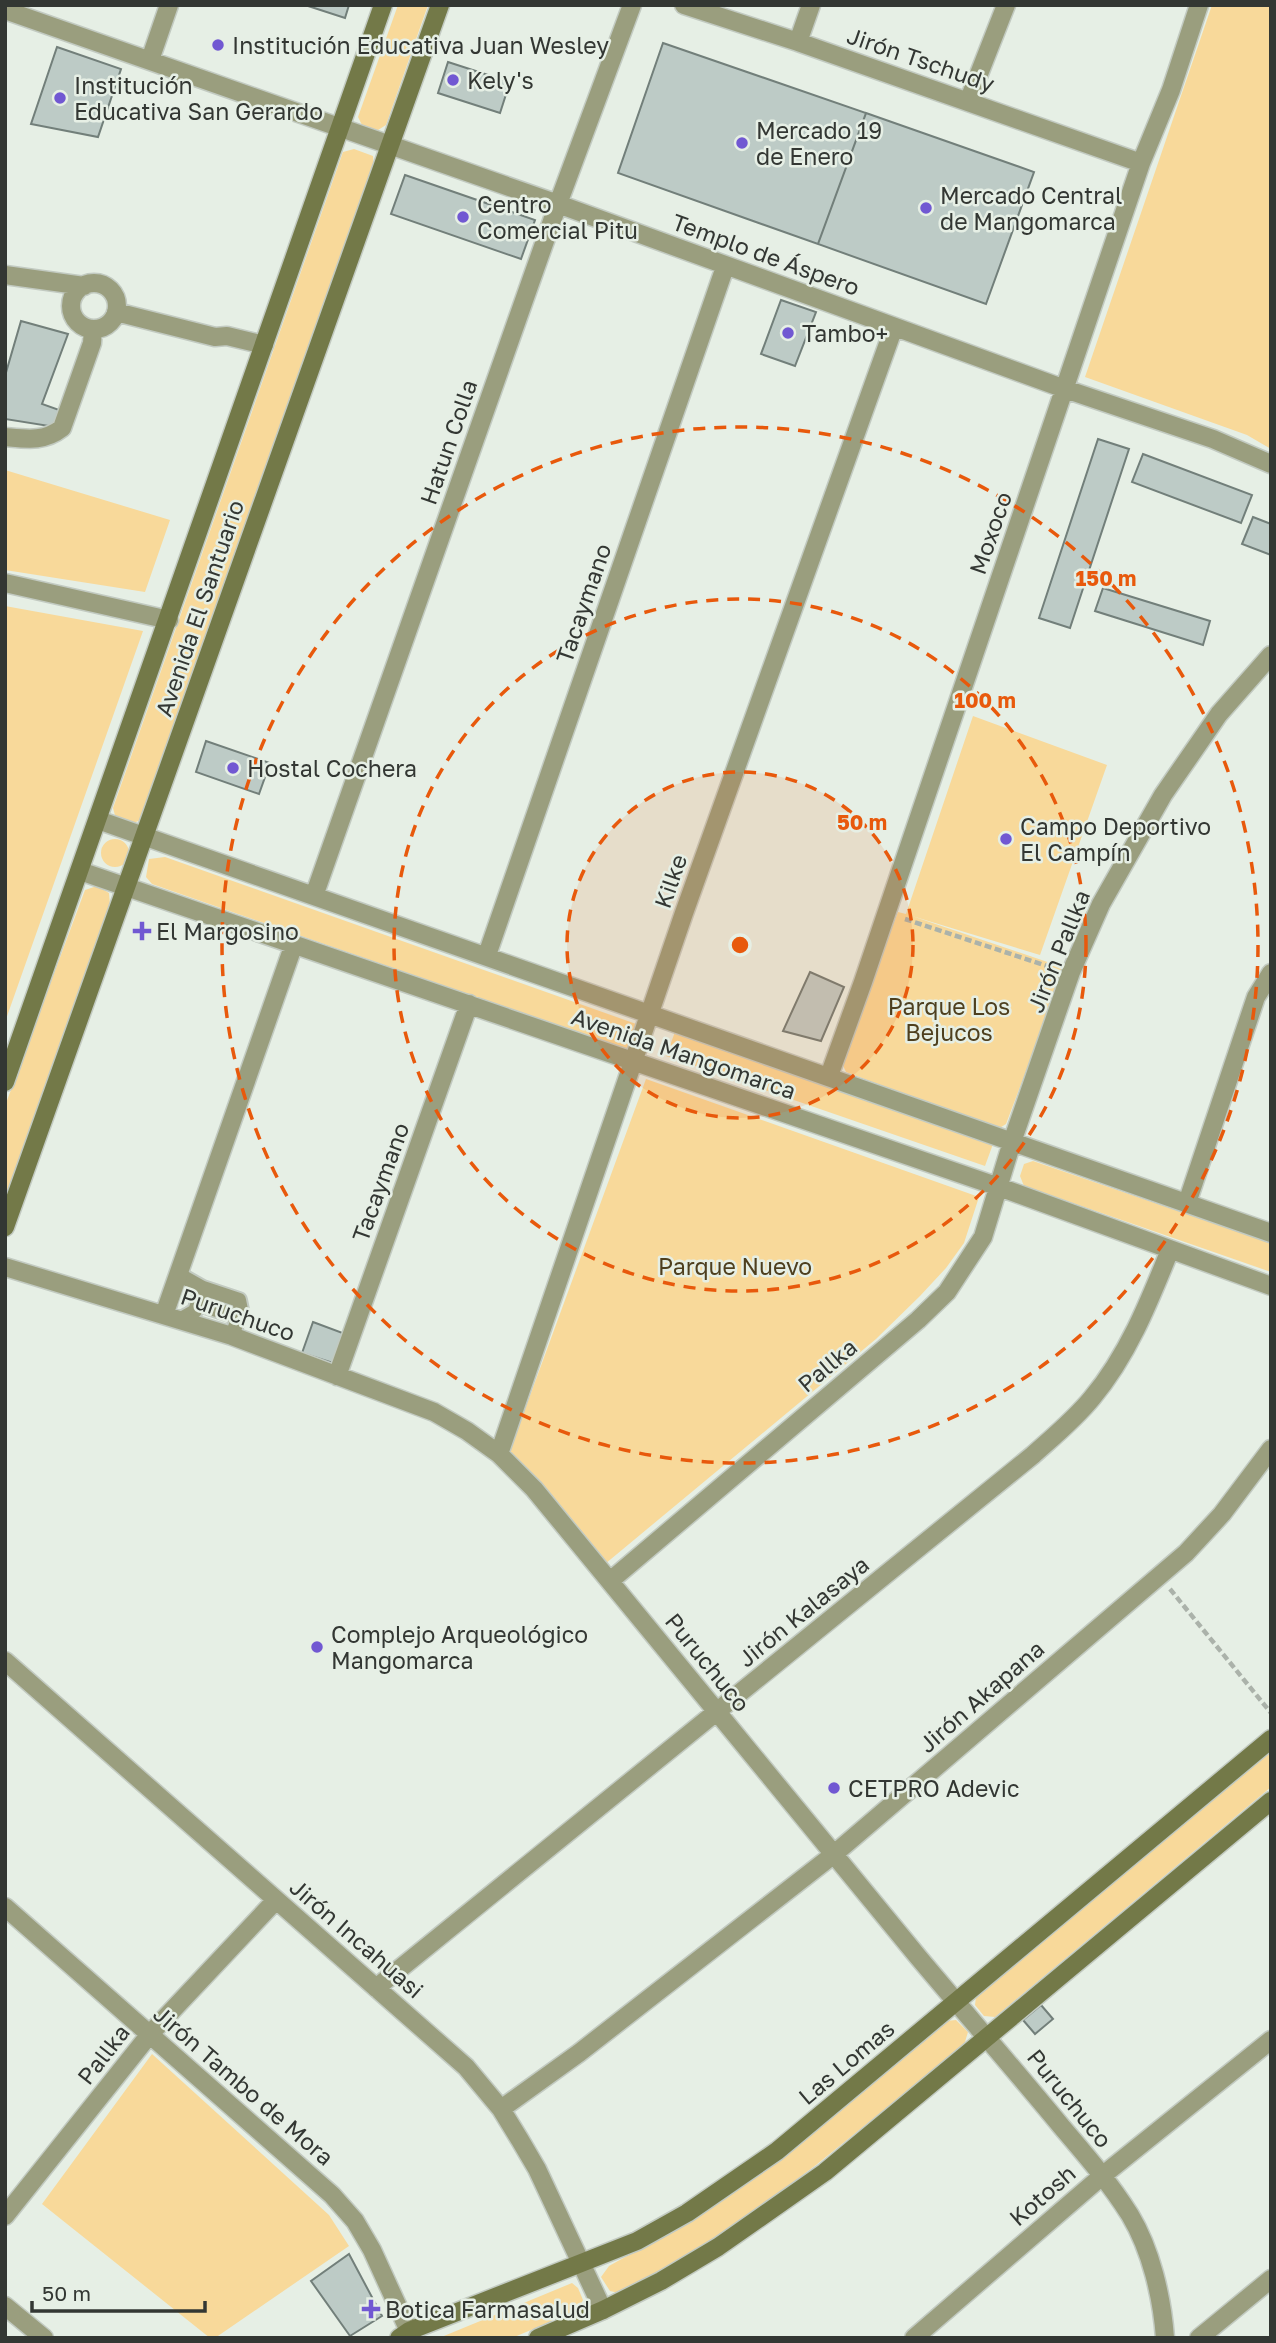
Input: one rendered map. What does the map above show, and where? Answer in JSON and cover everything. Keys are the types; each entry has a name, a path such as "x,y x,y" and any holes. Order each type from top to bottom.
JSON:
{"street":[{"path":"150,61 169,5"},
{"name":"Avenida El Santuario","path":"5,1082 383,5"},
{"name":"Avenida El Santuario","path":"5,1227 440,5"},
{"name":"Hatun Colla","path":"314,896 558,204 632,5"},
{"name":"Jirón Tschudy","path":"684,5 799,42 1141,163"},
{"path":"799,42 811,5"},
{"path":"968,102 1006,5"},
{"name":"Moxoco","path":"829,1076 887,913 1141,163 1171,90 1199,5"},
{"name":"Templo de Áspero","path":"5,10 558,204 1065,389 1213,439 1271,464"},
{"name":"Tacaymano","path":"487,955 725,267"},
{"path":"9,280 106,286 116,298 117,309 108,324 93,329 79,324 72,311 74,296 84,286"},
{"path":"117,309 215,337 227,336 264,345"},
{"name":"Kilke","path":"499,1454 689,900 894,327"},
{"path":"5,437 30,440 51,437 62,428 93,343 93,329"},
{"path":"5,583 169,620"},
{"name":"Jirón Pallka","path":"1012,1142 1071,972 1101,904 1163,795 1219,714 1271,655"},
{"name":"Avenida Mangomarca","path":"98,820 1271,1233"},
{"name":"Avenida Mangomarca","path":"80,871 999,1187 1271,1286"},
{"path":"172,1317 178,1274 294,944"},
{"path":"1188,1203 1256,997 1271,973"},
{"name":"Tacaymano","path":"337,1376 469,1004"},
{"name":"Pallka","path":"610,1581 918,1321 947,1292 983,1237 1012,1142"},
{"name":"Jirón Kalasaya","path":"376,1988 1033,1455 1082,1408 1114,1368 1134,1332 1170,1250"},
{"name":"Puruchuco","path":"5,1267 232,1336 435,1412 467,1430 499,1454 534,1489 1102,2176 1131,2216 1145,2249 1156,2283 1165,2338"},
{"name":"Jirón Akapana","path":"501,2109 579,2053 834,1855 1186,1553 1222,1514 1271,1449"},
{"name":"Jirón Incahuasi","path":"5,1661 466,2067 501,2109 537,2169 603,2310"},
{"name":"Las Lomas","path":"404,2334 638,2241 729,2185 777,2151 1271,1739"},
{"path":"538,2338 661,2281 776,2208 825,2172 1271,1801"},
{"name":"Pallka","path":"5,2216 150,2034 276,1900"},
{"name":"Jirón Tambo de Mora","path":"7,1914 150,2034 332,2195 355,2221 372,2250 404,2334"},
{"name":"Kotosh","path":"914,2338 1102,2176 1271,2040"},
{"path":"1199,2338 1271,2279"},
{"path":"5,2306 44,2338"}],"lane":[{"path":"178,1274 203,1288 239,1300 241,1304 232,1336"},
{"path":"172,1317 195,1311 203,1288"},
{"path":"199,1304 238,1317"}],"path":[{"path":"887,913 1071,972"},
{"path":"1158,1576 1271,1713"}],"green space":[{"path":"398,5 428,5 386,125 378,130 363,127 358,117"},
{"path":"1212,5 1271,5 1271,449 1247,435 1085,377"},
{"path":"354,149 373,156 374,169 140,820 132,824 116,819 113,808 343,152"},
{"path":"5,470 170,520 145,592 5,570"},
{"path":"5,606 143,631 5,1022"},
{"name":"Parque Los Bejucos","path":"973,716 1107,765 1040,955 912,916 1065,968 1006,1124 998,1129 846,1072 841,1061 898,912 906,914"},
{"path":"115,839 125,843 129,853 125,863 115,867 105,863 101,853 105,843"},
{"path":"165,857 639,1025 628,1050 152,884 146,877 149,859"},
{"path":"97,886 109,893 110,905 5,1201 5,1106 85,890"},
{"path":"675,1032 993,1144 985,1166 666,1056"},
{"name":"Parque Nuevo","path":"646,1079 979,1197 964,1243 946,1268 920,1296 876,1339 605,1564 509,1453"},
{"path":"1033,1161 1271,1243 1271,1272 1024,1186 1020,1176 1024,1164"},
{"path":"1271,1750 1271,1787 995,2017 984,2016 975,2005 976,1997"},
{"path":"956,2020 968,2032 964,2045 816,2165 714,2241 619,2293 610,2291 601,2277 609,2266 707,2211 769,2167 946,2021"},
{"path":"152,2054 329,2215 349,2246 215,2338 210,2338 42,2204"},
{"path":"572,2283 578,2288 583,2300 578,2310 512,2338 439,2338"}],"building":[{"path":"305,5 349,5 345,18"},
{"name":"Mercado 19 de Enero","path":"663,43 866,113 818,244 618,173"},
{"path":"57,47 121,69 98,137 31,124"},
{"path":"448,62 510,82 500,113 438,93"},
{"name":"Mercado Central de Mangomarca","path":"866,113 1034,172 986,304 818,244"},
{"name":"Centro Comercial Pitu","path":"405,175 535,220 521,259 391,214"},
{"name":"Tambo+","path":"781,300 816,312 795,366 761,354"},
{"path":"21,321 68,334 42,404 62,411 55,427 5,419 5,376"},
{"path":"1098,439 1129,449 1070,628 1039,618"},
{"path":"1143,454 1252,495 1241,523 1132,482"},
{"path":"1253,517 1271,524 1271,555 1242,544"},
{"path":"1103,588 1210,621 1203,645 1095,611"},
{"name":"Hostal Cochera","path":"206,741 270,763 259,794 196,772"},
{"path":"810,972 844,987 821,1041 783,1031"},
{"path":"313,1322 348,1335 336,1364 302,1353"},
{"path":"1041,2005 1053,2019 1035,2034 1023,2020"},
{"path":"349,2254 382,2316 350,2336 311,2281"}],"place":[{"name":"Institución Educativa Juan Wesley","path":"218,45"},
{"name":"Kely's","path":"453,80"},
{"name":"Institución Educativa San Gerardo","path":"60,98"},
{"name":"Mercado 19 de Enero","path":"742,143"},
{"name":"Mercado Central de Mangomarca","path":"926,208"},
{"name":"Centro Comercial Pitu","path":"463,217"},
{"name":"Tambo+","path":"788,333"},
{"name":"Hostal Cochera","path":"233,768"},
{"name":"Campo Deportivo El Campín","path":"1006,839"},
{"name":"El Margosino","path":"142,931"},
{"name":"Complejo Arqueológico Mangomarca","path":"317,1647"},
{"name":"CETPRO Adevic","path":"834,1788"},
{"name":"Botica Farmasalud","path":"371,2309"}]}
